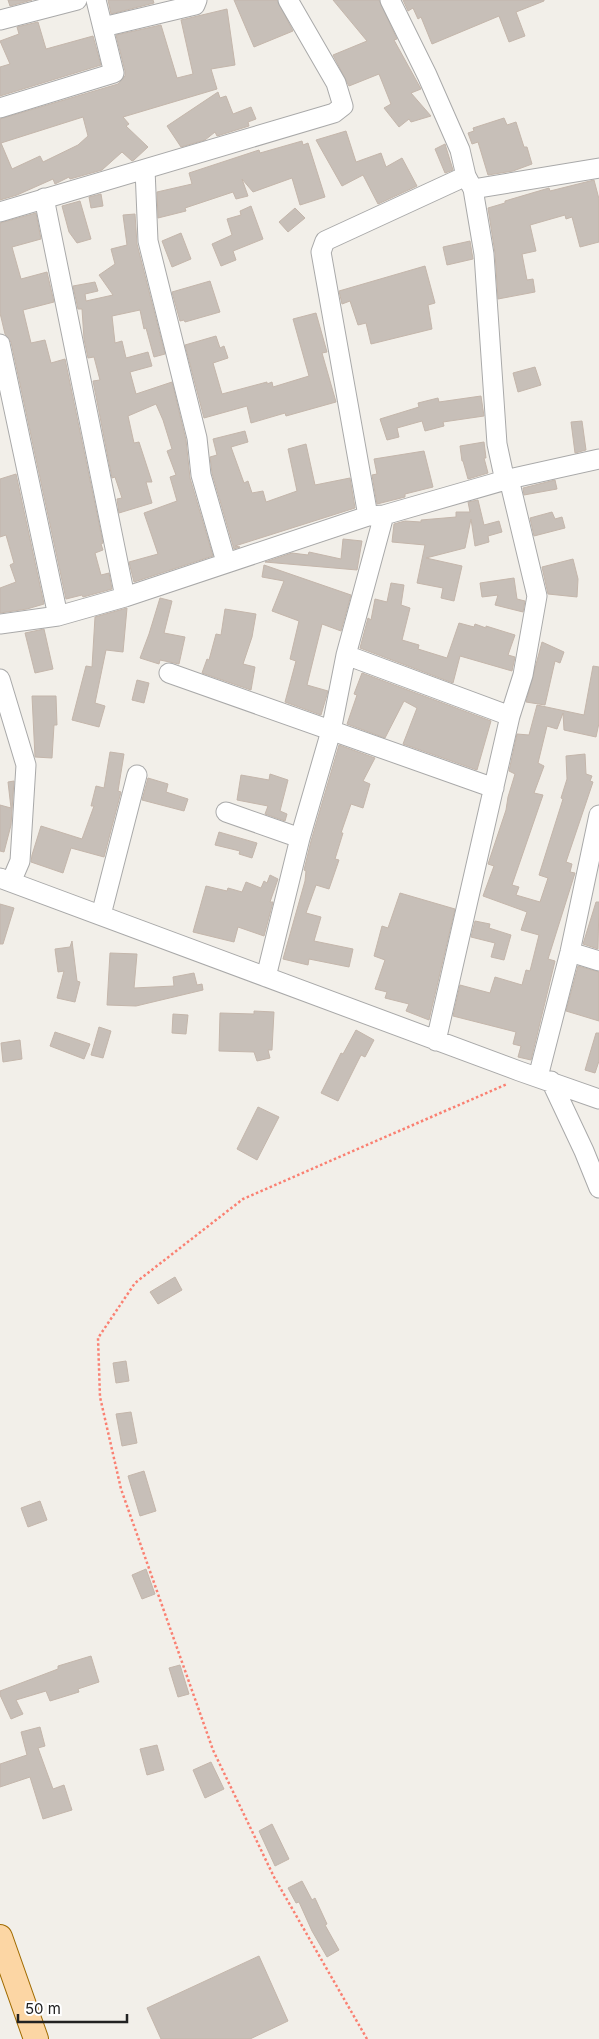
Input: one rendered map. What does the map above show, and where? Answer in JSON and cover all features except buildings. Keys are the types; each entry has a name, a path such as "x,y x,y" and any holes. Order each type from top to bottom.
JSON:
{"main road":[{"path":"0,1937 36,2039"}],"street":[{"path":"0,20 77,0"},
{"path":"0,108 114,73 96,0"},
{"path":"103,28 171,6 195,5 197,0"},
{"path":"0,212 334,113 343,106 336,83 288,0"},
{"path":"390,0 428,75 460,150 469,183 484,254 497,444 538,596 523,674 510,716 436,1041"},
{"path":"266,977 300,838 331,731 376,516 321,252 325,241 469,183 599,168"},
{"path":"145,169 148,242 197,438 201,475 226,562"},
{"path":"44,198 125,596"},
{"path":"0,344 58,616"},
{"path":"0,624 58,616 177,581 226,562 376,516 507,480 599,459"},
{"path":"346,655 510,716"},
{"path":"169,673 494,788"},
{"path":"0,679 26,765 20,861 6,880 436,1041 599,1099"},
{"path":"101,915 137,774"},
{"path":"226,812 300,838"},
{"path":"599,815 596,843 570,952 545,1079 584,1151 599,1188"},
{"path":"570,952 599,962"}],"path":[{"path":"367,2039 274,1877 213,1750 121,1489 100,1397 98,1338 135,1283 243,1199 510,1083 519,1071"}]}
